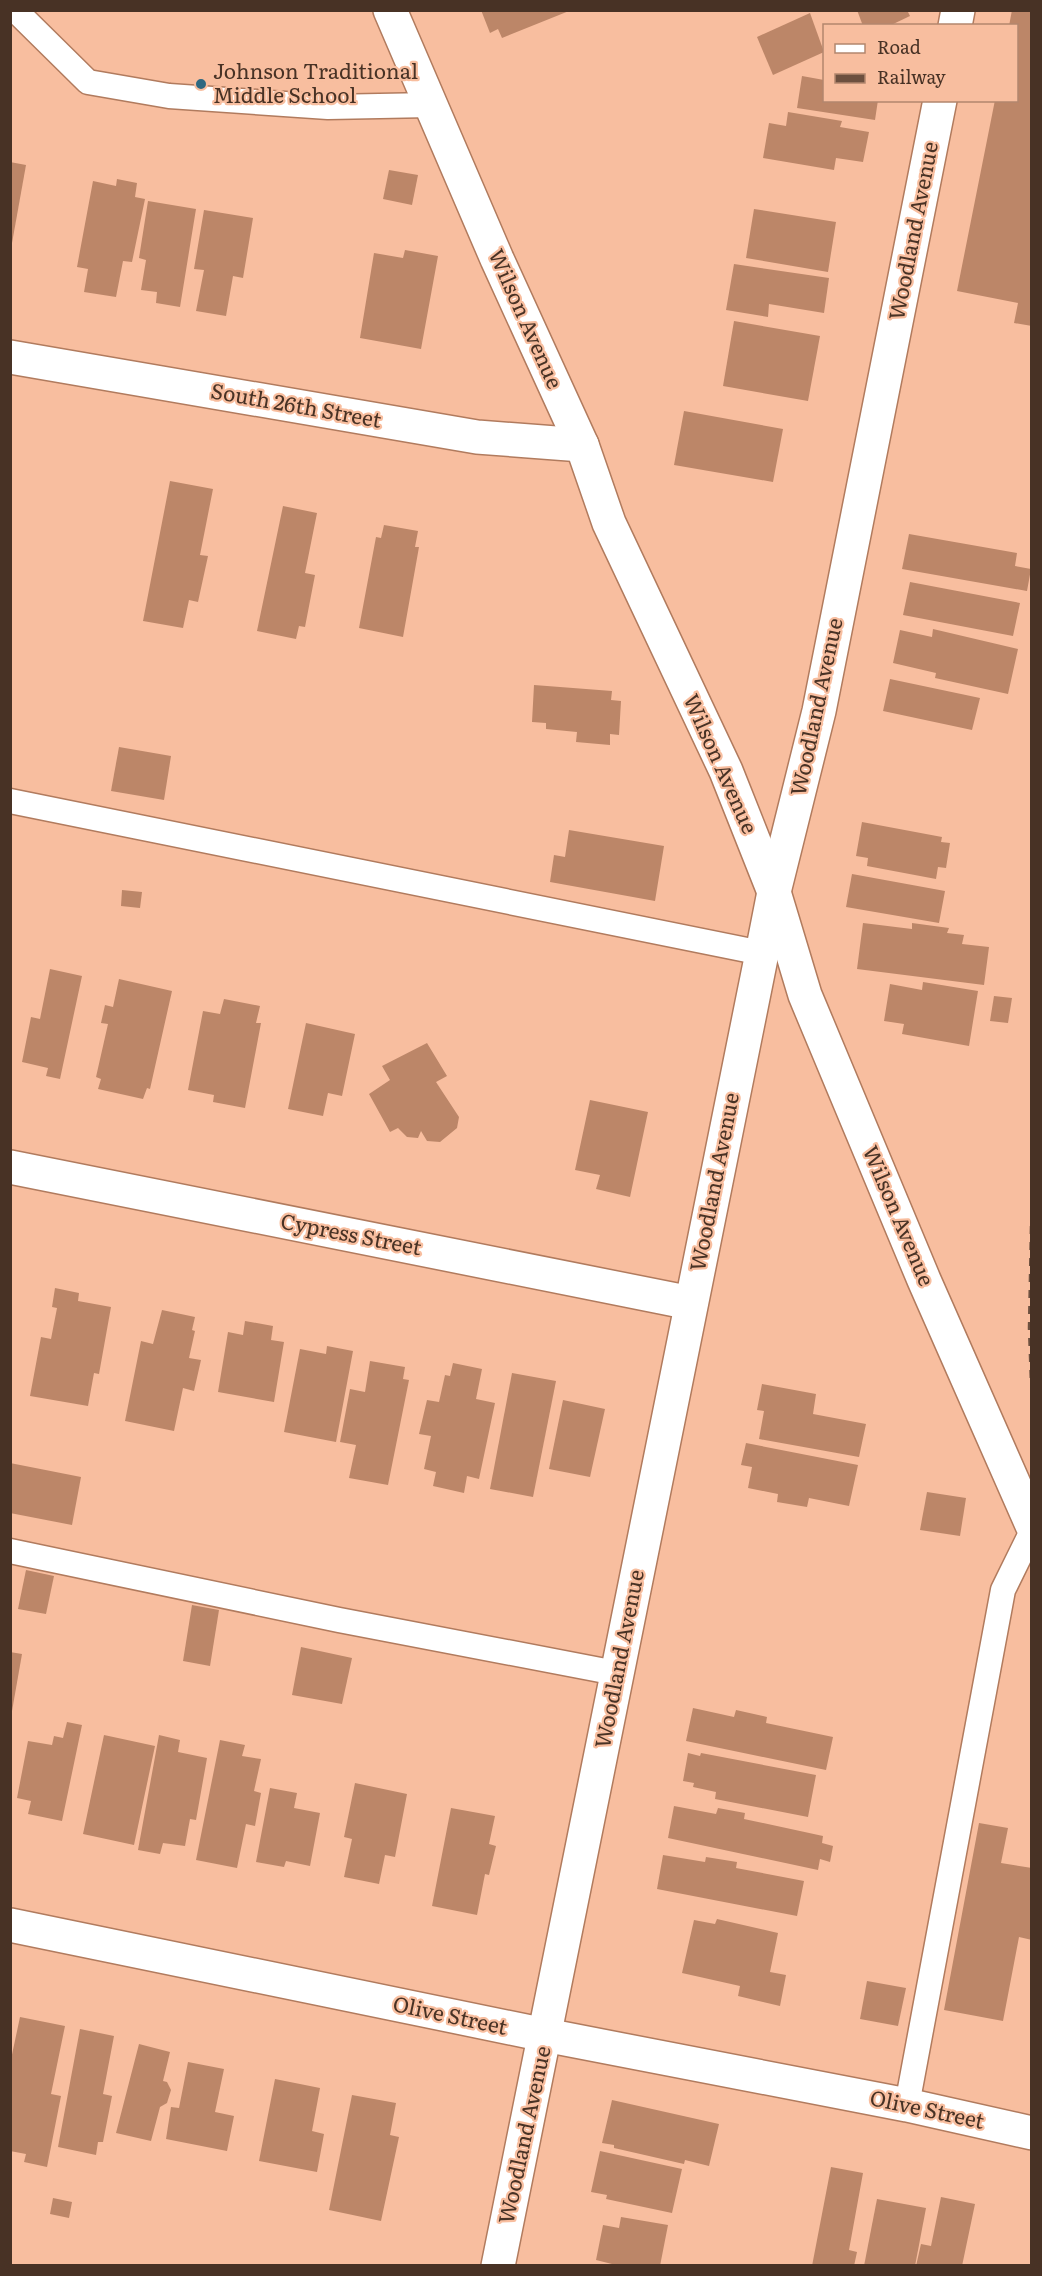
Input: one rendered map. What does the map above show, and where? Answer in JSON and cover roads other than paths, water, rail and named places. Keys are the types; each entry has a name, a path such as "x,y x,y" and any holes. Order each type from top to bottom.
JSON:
{"street":[{"name":"Wilson Avenue","path":"390,10 497,258 582,445 609,523 726,771 774,892 805,995 924,1280 1032,1525"},
{"name":"Woodland Avenue","path":"498,2265 774,892 819,711 940,102"},
{"name":"South 26th Street","path":"10,357 477,437 582,445"},
{"name":"Cypress Street","path":"10,1167 691,1303"},
{"name":"Olive Street","path":"10,1925 545,2036 907,2105 1032,2133"}],"lane":[{"path":"15,10 88,82 169,96 328,108 430,105"},
{"path":"10,801 762,953"},
{"path":"907,2105 1003,1590 1032,1531"},
{"path":"10,1551 339,1620 616,1673"}],"railway":[{"path":"1032,1226 1030,1328 1032,1384"}],"place":[{"name":"Johnson Traditional Middle School","path":"201,84"}]}
